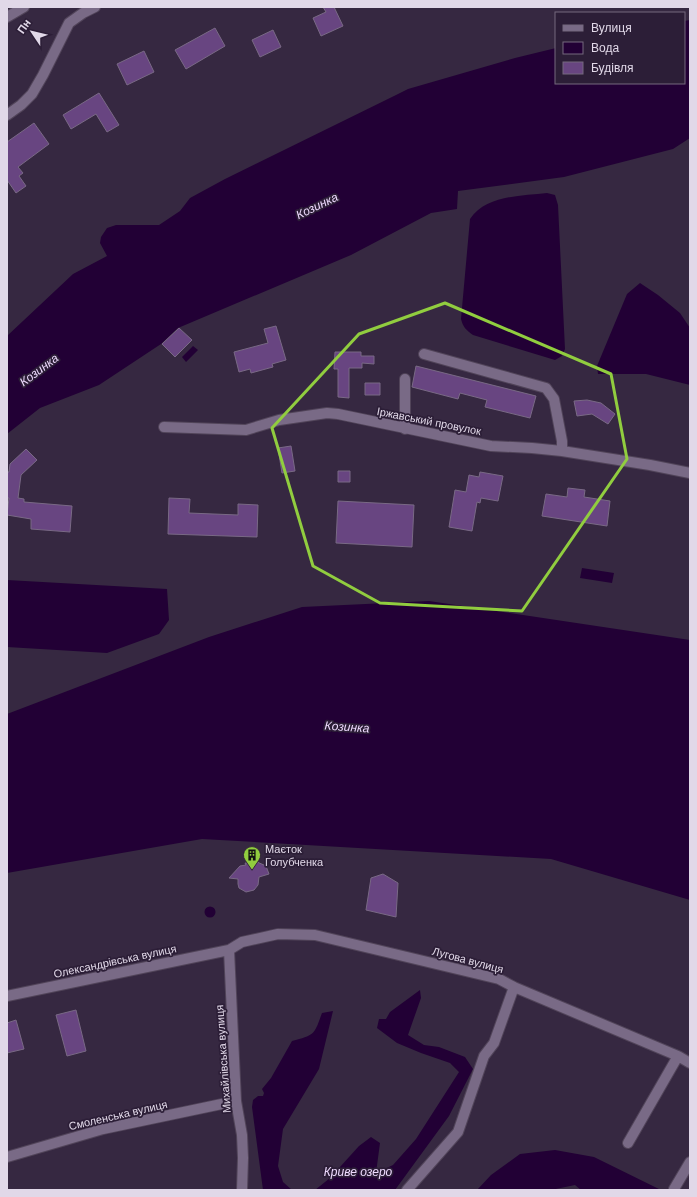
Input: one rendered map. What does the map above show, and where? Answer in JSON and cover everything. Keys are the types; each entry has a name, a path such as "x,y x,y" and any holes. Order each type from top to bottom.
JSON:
{"street":[{"path":"7,17 24,7"},
{"path":"7,115 21,106 32,94 69,23 95,7"},
{"path":"424,354 546,388 554,399 562,441 562,451"},
{"path":"405,379 405,429"},
{"name":"Іржавський провулок","path":"164,427 246,430 279,420 327,413 492,446 562,451 690,473"},
{"name":"Лугова вулиця","path":"229,950 242,942 278,934 315,935 499,978 514,986 678,1056 690,1063"},
{"name":"Олександрівська вулиця","path":"7,996 229,950"},
{"name":"Михайлівська вулиця","path":"229,950 236,1101 242,1135 242,1190"},
{"path":"407,1190 458,1132 484,1056 494,1043 514,986"},
{"path":"628,1143 678,1056"},
{"name":"Смоленська вулиця","path":"7,1157 103,1128 236,1101"},
{"path":"674,1189 690,1162"}],"highlighted area":[{"path":"445,303 611,374 627,459 522,611 380,603 313,566 272,428 359,334"}],"water":[{"name":"Козинка","path":"690,20 690,138 673,149 564,177 458,191 457,209 431,213 351,255 178,328 161,344 99,385 40,408 7,434 7,336 73,274 107,256 100,243 101,237 107,228 116,225 159,225 180,211 190,198 225,179 408,89 515,58 555,48 555,84 685,84 685,21"},
{"path":"547,193 555,195 558,205 565,349 562,356 555,360 473,335 465,328 461,319 470,219 485,205 495,201 515,196"},
{"path":"640,283 680,313 690,328 690,385 646,374 598,374 597,366 627,294"},
{"path":"193,346 198,350 186,362 182,357"},
{"path":"582,568 614,573 612,583 580,578"},
{"path":"7,580 167,589 169,620 159,634 107,653 7,647"},
{"name":"Козинка","path":"429,601 690,640 690,900 551,859 202,839 7,873 7,714 209,637 302,607"},
{"path":"210,906 214,908 216,912 214,916 210,918 206,916 204,912 206,908"},
{"name":"Криве озеро","path":"420,990 421,998 408,1035 424,1045 439,1047 465,1057 473,1069 449,1116 395,1190 315,1190 330,1178 359,1146 371,1137 380,1143 376,1173 393,1165 416,1139 459,1072 450,1063 397,1043 377,1028 379,1019 386,1019 390,1012"},
{"path":"333,1011 319,1069 283,1129 278,1166 283,1182 292,1190 263,1190 252,1107 253,1100 258,1096 263,1096 264,1093 262,1089 271,1078 292,1041 313,1033 322,1013"},
{"path":"555,1150 594,1157 661,1190 581,1190 575,1185 551,1190 477,1190 491,1175 520,1154"}],"building":[{"path":"323,7 334,7 343,26 321,36 313,18 326,12"},
{"path":"215,28 225,46 186,69 175,50"},
{"path":"273,30 281,47 260,57 252,40"},
{"path":"144,51 154,72 127,85 117,64"},
{"path":"99,93 119,125 107,132 96,114 71,129 63,115"},
{"path":"34,123 49,144 18,167 23,173 19,176 26,186 16,193 7,180 7,142"},
{"path":"276,326 286,360 272,364 273,367 251,373 250,369 239,372 234,352 268,343 264,329"},
{"path":"179,328 192,340 175,357 162,344"},
{"path":"335,352 361,352 361,356 374,356 374,364 362,363 362,368 349,368 349,398 338,397 338,369 334,369"},
{"path":"416,366 536,396 530,418 485,407 487,400 460,393 458,399 412,387"},
{"path":"365,383 380,383 380,395 365,395"},
{"path":"587,400 601,403 615,414 608,424 592,414 577,416 574,401"},
{"path":"291,446 295,471 282,473 278,448"},
{"path":"26,449 37,460 21,475 18,498 24,499 24,502 72,506 70,532 31,529 31,519 7,515 9,498 7,498 7,472 9,472 10,464"},
{"path":"338,471 350,471 350,482 338,482"},
{"path":"480,472 503,476 498,501 481,498 480,503 477,502 472,531 449,527 455,490 466,492 469,475 479,477"},
{"path":"568,488 585,490 584,497 610,501 607,526 542,516 546,494 567,497"},
{"path":"169,498 190,499 189,513 238,515 238,504 258,505 257,537 168,534"},
{"path":"338,501 414,505 412,547 336,543"},
{"name":"Маєток Голубченка","path":"255,861 266,866 269,874 259,877 258,885 254,890 246,892 239,888 238,879 229,878 240,866 246,865 245,863 255,863"},
{"path":"383,874 398,883 396,917 366,910 371,878"},
{"path":"76,1010 86,1051 67,1056 56,1015"},
{"path":"16,1020 24,1049 7,1053 7,1023"}],"place":[{"name":"Маєток Голубченка","path":"252,870"}]}
